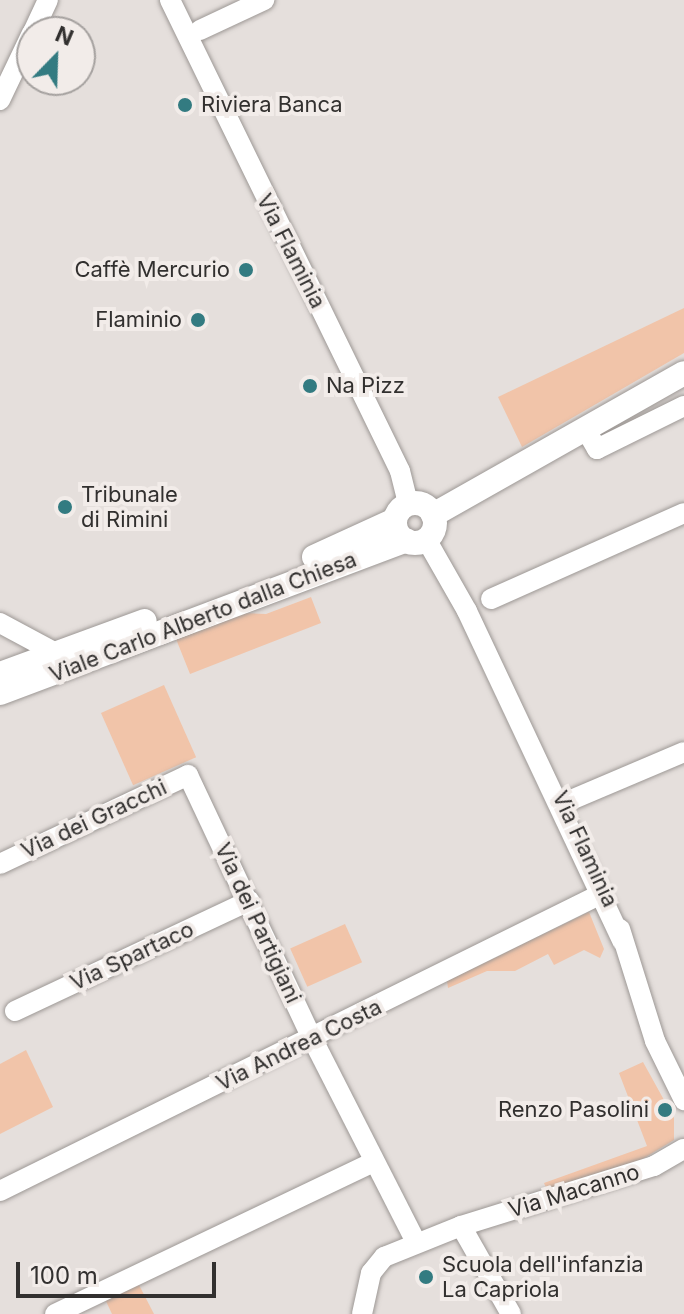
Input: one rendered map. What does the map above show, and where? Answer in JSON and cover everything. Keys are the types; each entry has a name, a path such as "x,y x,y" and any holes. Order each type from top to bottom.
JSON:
{"main road":[{"path":"415,520 586,430 675,378"},
{"name":"Viale Carlo Alberto dalla Chiesa","path":"0,674 415,520"},
{"name":"Viale Carlo Alberto dalla Chiesa","path":"0,693 415,520"}],"street":[{"name":"Via Flaminia","path":"170,0 400,471 415,520 447,570 539,761 597,896 622,941"},
{"path":"200,30 264,0"},
{"path":"0,100 16,66"},
{"path":"586,430 597,449 681,408 675,378"},
{"path":"491,599 684,513"},
{"path":"0,623 56,653"},
{"path":"564,803 684,752"},
{"name":"Via Flaminia","path":"539,761 564,803 612,903 655,1041 684,1100"},
{"name":"Via dei Gracchi","path":"0,864 188,775"},
{"name":"Via dei Partigiani","path":"188,775 312,1038 416,1242"},
{"name":"Via Andrea Costa","path":"0,1191 597,896"},
{"name":"Via Spartaco","path":"15,1011 249,901"},
{"name":"Via Macanno","path":"361,1314 371,1273 384,1257 461,1226 654,1166 684,1149"},
{"path":"55,1314 374,1162"},
{"path":"461,1226 511,1314"}],"shaded area":[{"path":"684,308 684,353 522,447 498,397"},
{"path":"311,597 321,623 190,674 176,639 241,613 266,614"},
{"path":"164,685 196,757 133,785 101,713"},
{"path":"589,912 604,949 600,958 584,950 554,965 548,954 515,971 487,971 448,988 447,981"},
{"path":"345,924 362,962 307,987 290,948"},
{"path":"26,1050 53,1107 0,1134 0,1064"},
{"path":"643,1062 674,1118 674,1140 641,1160 547,1190 544,1183 647,1146 619,1073"},
{"path":"138,1283 154,1314 112,1314 105,1299"}],"place":[{"name":"Riviera Banca","path":"185,105"},
{"name":"Caffè Mercurio","path":"246,270"},
{"name":"Flaminio","path":"198,320"},
{"name":"Na Pizz","path":"310,386"},
{"name":"Tribunale di Rimini","path":"65,507"},
{"name":"Renzo Pasolini","path":"665,1110"},
{"name":"Scuola dell'infanzia La Capriola","path":"426,1277"}]}
